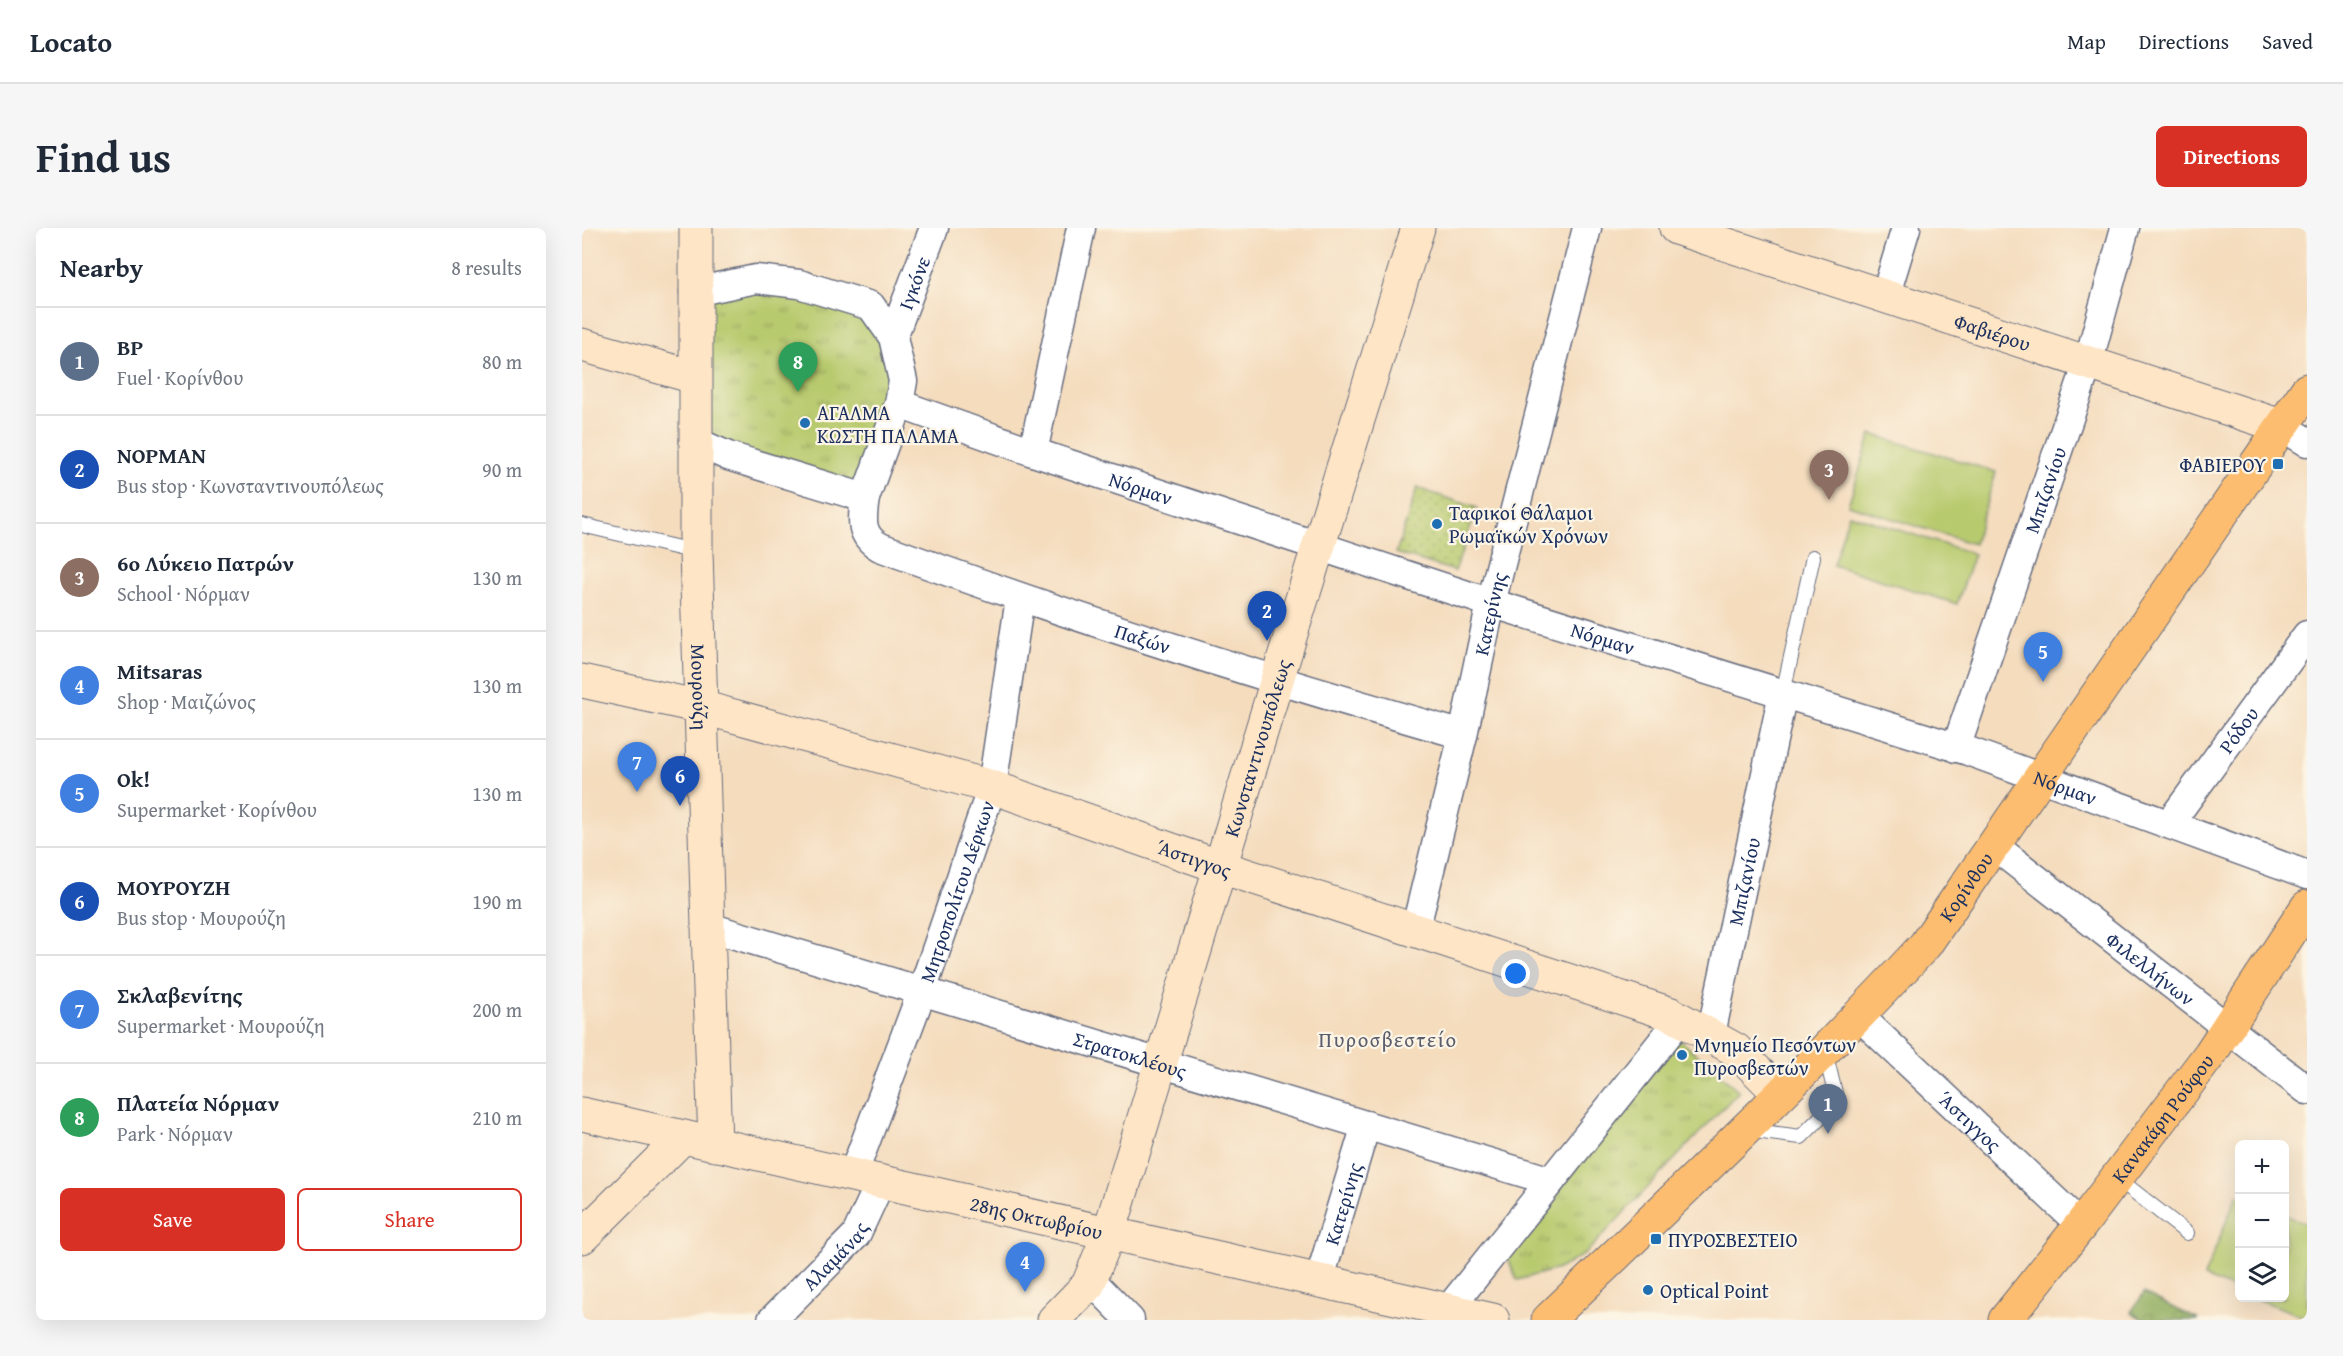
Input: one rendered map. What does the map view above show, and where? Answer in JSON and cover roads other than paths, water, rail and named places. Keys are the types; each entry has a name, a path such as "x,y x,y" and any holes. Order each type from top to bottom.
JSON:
{"main road":[{"name":"Μουρούζη","path":"696,228 694,292 696,552 715,1144"},
{"name":"Κωνσταντινουπόλεως","path":"1091,1280 1109,1233 1418,228"},
{"name":"Φαβιέρου","path":"1676,228 2088,363 2294,434"},
{"path":"582,345 694,377"},
{"name":"Κορίνθου","path":"1548,1320 1745,1130 1859,1016 1925,945 2040,777 2294,434 2307,390"},
{"name":"Άστιγγος","path":"582,681 701,707 992,788 1221,867 1681,1018 1711,1034 1748,1059 1780,1094"},
{"name":"Κανακάρη Ρούφου","path":"2005,1320 2117,1178 2228,1028 2307,907"},
{"name":"28ης Οκτωβρίου","path":"582,1114 1493,1320"},
{"path":"582,1237 683,1137"},
{"path":"1054,1320 1091,1280"}],"street":[{"name":"Ιγκόνε","path":"893,337 934,228"},
{"path":"1033,452 1081,228"},
{"name":"Κατερίνης","path":"1414,931 1463,735 1491,603 1587,228"},
{"path":"1885,297 1906,228"},
{"name":"Μπιζανίου","path":"1956,748 2088,363 2125,228"},
{"path":"694,292 756,279 799,284 871,306 893,337 903,381 899,404 865,498 728,456 694,441"},
{"name":"Νόρμαν","path":"899,404 1033,452 1491,603 1956,748 2307,875"},
{"name":"Παξών","path":"865,498 863,527 872,543 1020,598 1277,682 1463,735"},
{"name":"Μητροπολίτου Δέρκων","path":"867,1179 922,992 992,788 1020,598"},
{"name":"Ρόδου","path":"2169,824 2307,634"},
{"name":"Μπιζανίου","path":"1711,1034 1783,693"},
{"name":"Φιλελλήνων","path":"1993,845 2307,1090"},
{"name":"Στρατοκλέους","path":"709,927 1551,1181"},
{"name":"Άστιγγος","path":"1859,1016 2081,1225"},
{"path":"1448,1310 1681,1018"},
{"name":"Κατερίνης","path":"1319,1281 1366,1125"},
{"name":"Αλαμάνας","path":"772,1320 856,1235 867,1179"},
{"path":"1091,1280 1130,1320"}],"lane":[{"path":"582,525 696,552"},
{"path":"1783,693 1813,558"},
{"path":"1745,1130 1801,1137 1837,1101 1824,1050"},
{"path":"2117,1178 2187,1233"}],"place":[{"name":"Πλατεία Νόρμαν","path":"798,392"},
{"name":"ΑΓΑΛΜΑ ΚΩΣΤΗ ΠΑΛΑΜΑ","path":"805,423"},
{"name":"ΦΑΒΙΕΡΟΥ","path":"2278,464"},
{"name":"6ο Λύκειο Πατρών","path":"1829,500"},
{"name":"Ταφικοί Θάλαμοι Ρωμαϊκών Χρόνων","path":"1437,524"},
{"name":"ΝΟΡΜΑΝ","path":"1267,641"},
{"name":"Ok!","path":"2043,682"},
{"name":"Σκλαβενίτης","path":"637,792"},
{"name":"ΜΟΥΡΟΥΖΗ","path":"680,806"},
{"name":"Μνημείο Πεσόντων Πυροσβεστών","path":"1682,1055"},
{"name":"BP","path":"1828,1134"},
{"name":"ΠΥΡΟΣΒΕΣΤΕΙΟ","path":"1656,1239"},
{"name":"Optical Point","path":"1648,1290"},
{"name":"Mitsaras","path":"1025,1292"}],"district":[{"name":"Πυροσβεστείο","path":"1388,1039"}]}
